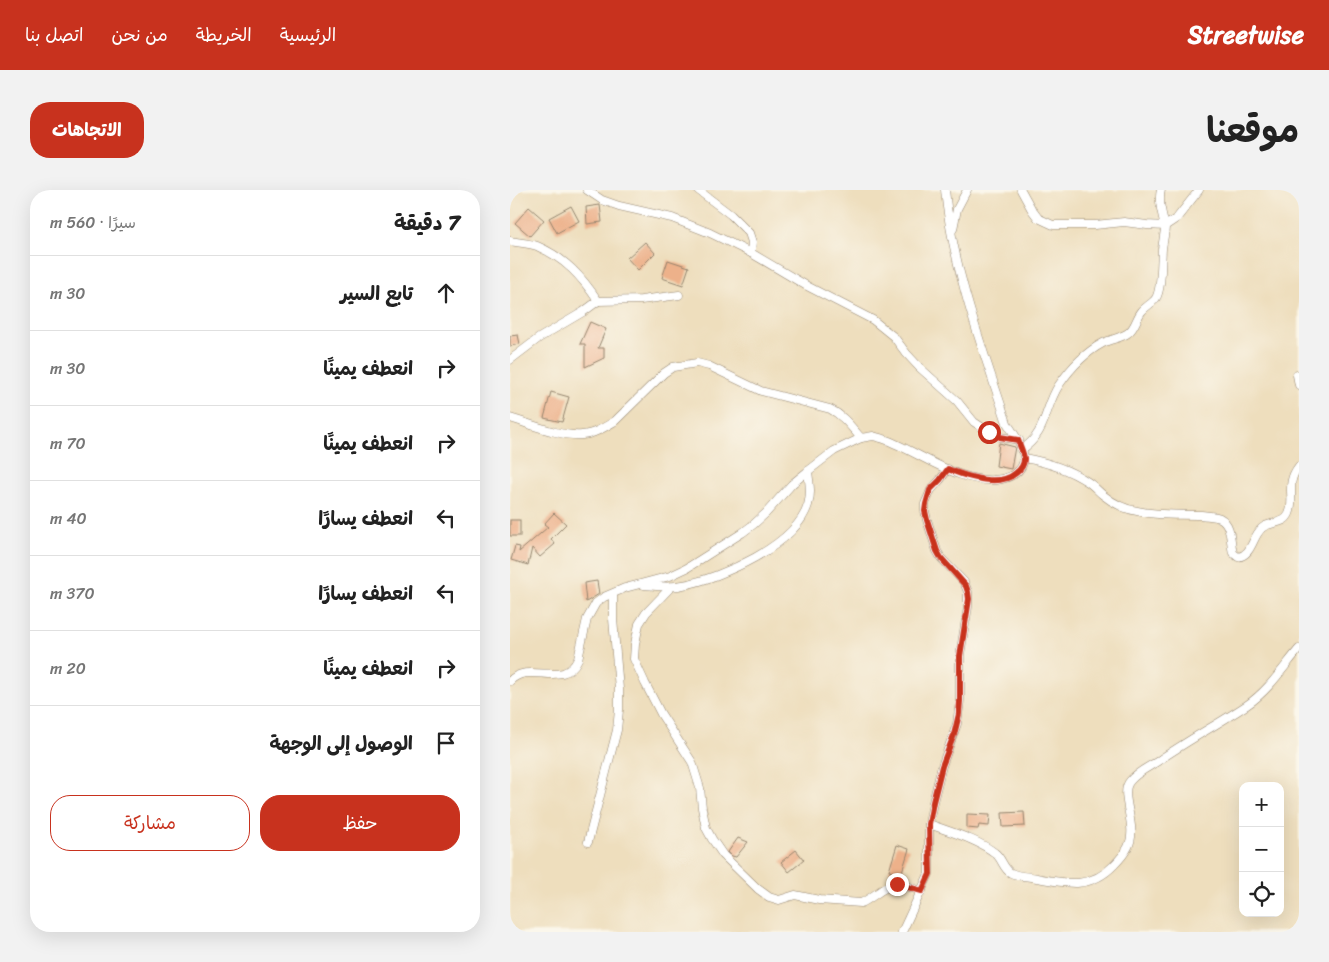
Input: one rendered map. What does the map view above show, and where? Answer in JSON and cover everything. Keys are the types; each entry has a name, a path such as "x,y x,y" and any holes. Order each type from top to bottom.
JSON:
{"street":[{"path":"587,190 602,200 619,206 672,218 710,233 751,253 807,286 873,320 894,337 906,354 956,401 974,422 1000,437 1018,440"},
{"path":"698,190 731,215 749,233 752,242 751,253"},
{"path":"510,681 520,674 557,674 571,670 578,659 585,626 596,603 604,597 625,588 670,576 688,568 742,533 766,513 792,484 834,451 860,438 872,436 896,443 962,475 984,480 996,480 1013,476 1019,470 1024,458 1022,450 1018,440 1006,423 965,294 952,238 945,190"},
{"path":"952,238 954,218 967,190"},
{"path":"1020,190 1038,218 1053,226 1124,222 1147,226 1165,226 1177,218 1199,190"},
{"path":"1022,450 1035,439 1059,385 1069,373 1081,360 1101,345 1132,330 1141,312 1155,300 1159,285 1165,231 1160,202 1161,190"},
{"path":"510,241 536,246 566,263 585,282 598,301"},
{"path":"510,360 539,338 598,301 642,300 679,295"},
{"path":"510,418 561,432 581,435 589,434 615,421 664,372 674,367 697,363 709,366 761,391 830,409 844,418 860,438"},
{"path":"1297,375 1299,385"},
{"path":"1024,458 1055,467 1087,481 1111,501 1123,508 1138,512 1221,518 1230,533 1232,553 1238,557 1245,554 1255,537 1264,527 1288,517 1290,510 1290,485 1299,466"},
{"path":"902,932 930,874 929,824 942,766 954,735 959,714 960,656 969,599 968,592 966,586 937,551 925,511 930,490 948,469"},
{"path":"640,585 671,587 683,585 740,565 759,556 798,524 809,504 810,486 808,471"},
{"path":"671,587 646,612 639,624 634,659 661,714 692,762 700,788 706,828 722,855 758,890 769,897 779,900 794,895 819,900 861,903 867,901 888,886 897,884 922,891"},
{"path":"588,842 617,730 619,710 613,594"},
{"path":"929,824 955,833 988,849 997,855 1008,872 1018,876 1058,882 1080,883 1094,880 1106,873 1117,862 1128,847 1132,837 1126,789 1130,780 1166,755 1249,704 1263,691 1299,649"}],"building":[{"path":"600,205 602,222 587,224 586,207"},
{"path":"571,206 579,221 557,233 549,218"},
{"path":"529,207 544,220 530,236 515,223"},
{"path":"645,242 655,253 638,270 627,258"},
{"path":"668,260 689,267 683,285 662,278"},
{"path":"590,322 606,329 598,348 604,348 604,358 585,367 585,344 580,344"},
{"path":"518,335 520,344 510,346 510,336"},
{"path":"551,392 569,397 562,422 544,418"},
{"path":"999,443 1015,447 1011,469 996,466"},
{"path":"554,513 566,524 551,539 555,544 540,557 532,548 528,565 511,560 515,546 520,547 519,552 548,527 544,524"},
{"path":"510,520 520,520 520,536 510,536"},
{"path":"597,581 599,594 586,602 584,583"},
{"path":"1024,812 1025,826 1003,827 1002,813"},
{"path":"967,814 990,815 989,826 979,825 978,829 967,828"},
{"path":"738,838 748,842 736,857 728,852"},
{"path":"897,845 909,849 901,875 889,871"},
{"path":"796,850 804,860 789,872 781,862"}],"route":[{"path":"897,884 922,891 930,874 929,824 942,766 954,735 959,714 960,656 969,599 964,582 941,558 937,551 927,520 926,504 930,490 948,469 962,475 984,480 996,480 1013,476 1019,470 1024,458 1018,440 1000,437 989,432"}]}
